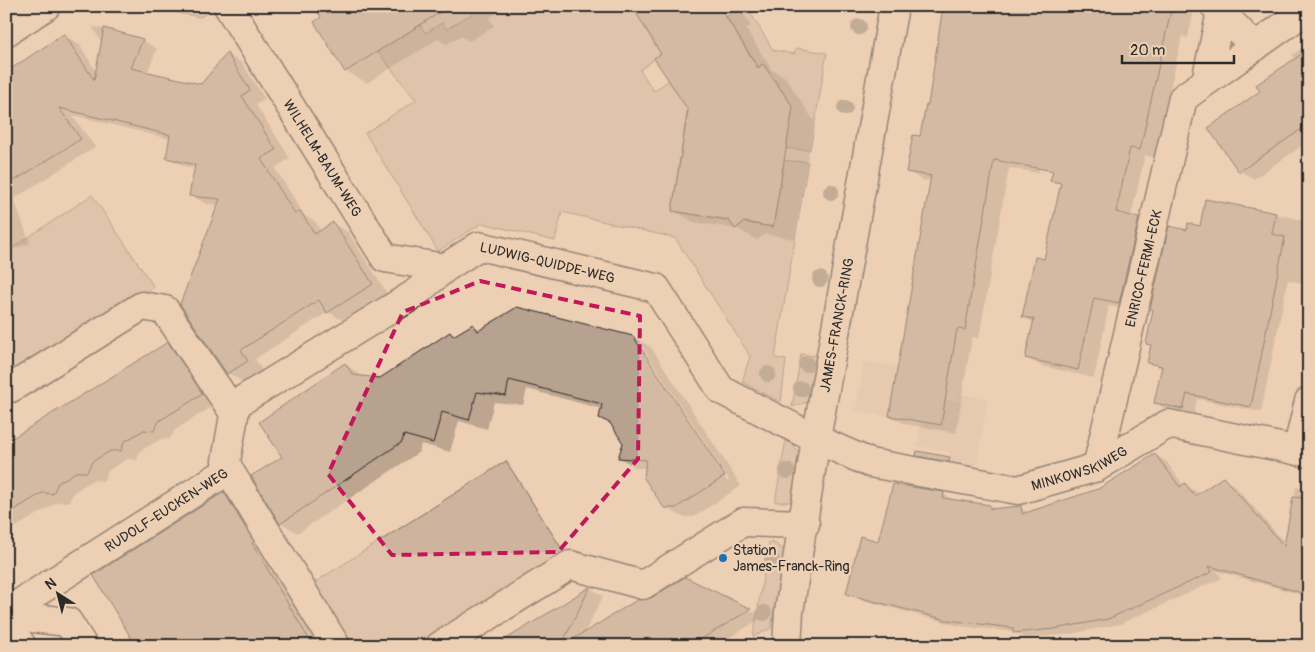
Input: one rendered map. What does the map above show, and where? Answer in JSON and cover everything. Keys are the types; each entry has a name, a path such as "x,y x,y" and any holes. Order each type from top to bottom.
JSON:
{"street":[{"path":"6,32 46,6"},
{"name":"WILHELM-BAUM-WEG","path":"228,6 385,258 445,268"},
{"name":"JAMES-FRANCK-RING","path":"787,646 790,612 816,439 894,6"},
{"name":"ENRICO-FERMI-ECK","path":"1097,467 1183,98 1309,8"},
{"path":"1218,9 1255,47"},
{"path":"1206,82 1218,9"},
{"name":"LUDWIG-QUIDDE-WEG","path":"234,413 236,404 413,295 445,268 478,246 656,288 721,390 816,439"},
{"path":"6,388 11,388 142,306 164,310 234,413 226,461 229,470"},
{"path":"1303,452 1309,401"},
{"name":"MINKOWSKIWEG","path":"816,439 870,463 1018,490 1097,467 1168,424 1303,452"},
{"name":"RUDOLF-EUCKEN-WEG","path":"6,613 229,470 336,646"},
{"path":"440,646 570,565 643,585 743,522 804,524"},
{"path":"6,613 68,622 83,646"},
{"path":"6,622 22,646"}],"highlighted area":[{"path":"480,281 640,316 638,459 558,552 392,555 328,474 403,312"}],"shaded area":[{"path":"140,6 203,6 207,13 200,17"},
{"path":"469,6 631,6 636,14 648,17 644,26 661,54 640,70 654,91 675,76 689,99 672,211 773,227 783,167 777,160 808,162 775,358 786,360 781,402 742,382 750,356 675,238 562,212 555,241 482,223 438,251 365,133 416,100 377,51 420,25 425,33 442,23 447,29 473,13"},
{"path":"726,6 746,6 773,50 794,54 796,48 827,53 810,150 779,148 790,104 763,64 758,67 726,17 731,14"},
{"path":"92,195 154,287 6,382 6,252"},
{"path":"801,354 816,356 807,402 792,407"},
{"path":"864,361 931,372 927,397 959,402 960,394 988,399 976,468 949,463 950,452 918,446 921,422 856,411"},
{"path":"786,439 799,452 791,502 775,502"},
{"path":"506,461 565,554 420,646 347,646 309,586"},
{"path":"769,542 776,544 784,551 771,628 753,637"}],"building":[{"path":"314,6 450,6 345,72 314,22 321,17"},
{"path":"632,6 719,6 758,68 763,64 793,107 773,227 744,222 735,229 729,220 672,211 688,110 654,58 661,54"},
{"path":"943,6 1172,6 1140,150 1130,148 1116,212 1139,218 1119,303 1094,298 1078,370 1025,358 1034,319 1022,317 1035,257 1044,259 1061,183 1050,181 1053,171 994,160 965,330 957,329 941,425 889,416 931,176 906,172 913,135 920,136 926,105 928,105"},
{"path":"104,28 143,39 131,68 201,84 227,53 250,90 242,96 276,150 261,159 295,214 300,211 315,234 333,222 373,284 327,313 319,300 241,350 248,361 227,374 180,304 220,199 189,196 195,165 166,158 170,135 59,108 81,139 6,186 6,72 64,34 94,80"},
{"path":"1309,49 1309,124 1239,172 1208,128 1260,91 1256,85"},
{"path":"1205,199 1276,213 1272,234 1285,237 1251,407 1187,394 1183,409 1154,403 1162,366 1147,363 1151,345 1146,344 1153,310 1150,309 1169,226 1187,230 1188,223 1200,226"},
{"path":"517,307 633,336 725,476 676,508 664,508 644,478 646,460 618,458 623,443 610,423 599,418 602,404 509,380 506,396 477,392 469,420 442,412 433,443 404,435 402,442 280,524 251,476 282,457 259,422 345,363 353,375 380,378 450,332 453,336 473,324 478,331"},
{"path":"168,342 203,394 159,421 154,431 144,430 124,442 121,451 110,451 92,462 87,472 76,472 58,483 53,494 42,493 6,515 6,442"},
{"path":"917,451 950,457 949,462 916,456"},
{"path":"1155,454 1180,487 1185,483 1195,496 1223,477 1284,546 1293,497 1309,499 1309,595 1209,566 1212,572 1108,619 1054,629 1013,633 1013,628 947,620 846,594 860,536 878,541 893,484 944,492 943,498 990,505 990,509 1021,506 1022,514 1098,489"},
{"path":"224,492 313,646 136,646 93,575"},
{"path":"685,577 751,609 690,646 562,646 637,600 651,598"},
{"path":"590,587 561,646 495,646"}],"place":[{"name":"Station James-Franck-Ring","path":"723,558"}]}
